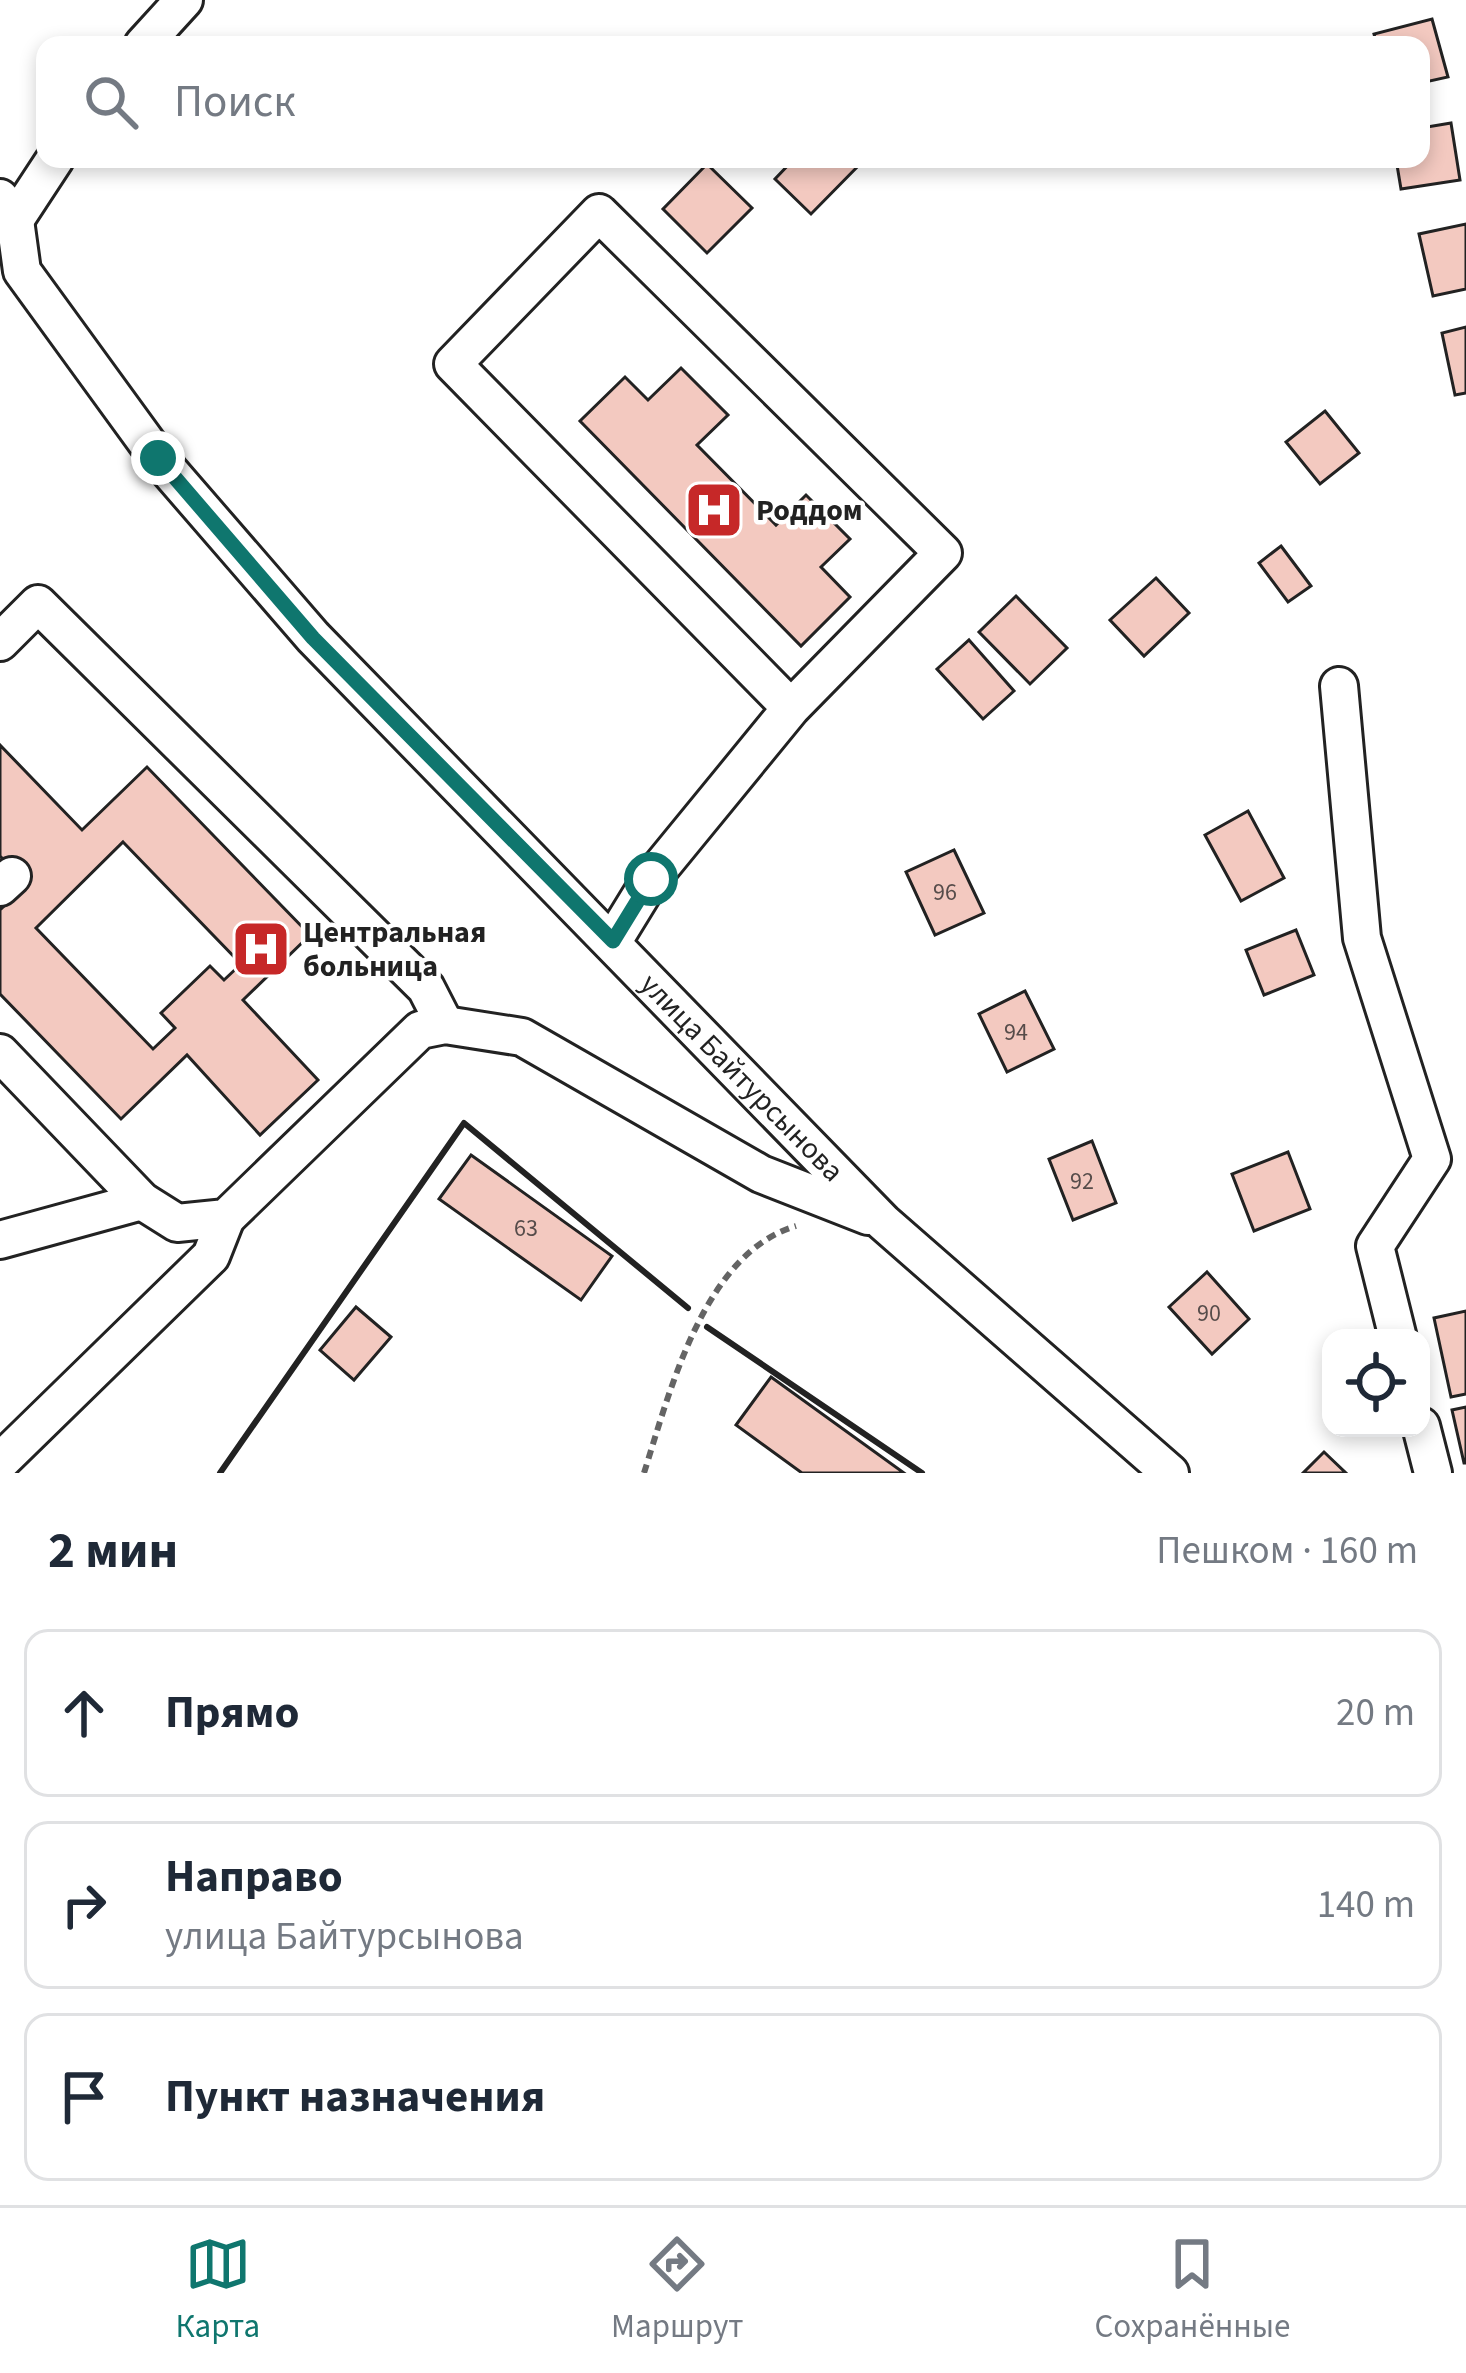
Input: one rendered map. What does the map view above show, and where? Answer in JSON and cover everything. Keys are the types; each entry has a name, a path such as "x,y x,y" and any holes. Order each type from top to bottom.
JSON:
{"street":[{"path":"151,36 184,0"},
{"path":"8,209 47,168"},
{"name":"улица Байтурсынова","path":"8,209 22,271 158,458 313,638 883,1222 1170,1473"},
{"path":"613,941 651,879 791,708 943,553 599,213 453,364 791,708"},
{"path":"0,642 38,604 426,988 445,1025"},
{"path":"1340,686 1362,938 1449,1156 1375,1246 1397,1329"},
{"path":"0,1462 211,1256 226,1218 419,1030 445,1025 522,1037 760,1174 883,1222"},
{"path":"0,1053 142,1201 177,1223 226,1218"},
{"path":"0,1240 142,1201"},
{"path":"1424,1437 1433,1473"}],"path":[{"path":"644,1473 682,1353 731,1273 769,1234 815,1220"}],"building":[{"path":"1432,19 1448,77 1430,81 1430,36 1374,34"},
{"path":"1451,123 1460,180 1401,189 1398,168 1430,168 1430,126"},
{"path":"703,168 711,168 752,208 707,253 663,209"},
{"path":"785,168 856,168 811,214 775,179"},
{"path":"1466,224 1466,289 1433,296 1419,234"},
{"path":"1466,327 1466,393 1455,395 1442,333"},
{"name":"Роддом","path":"681,368 728,415 697,445 776,525 806,495 850,539 821,567 850,597 801,646 580,421 625,377 648,400"},
{"path":"1325,411 1359,453 1320,484 1286,442"},
{"path":"1281,546 1311,586 1288,602 1259,563"},
{"path":"1156,578 1189,613 1144,656 1110,620"},
{"path":"1016,596 1067,648 1030,684 979,632"},
{"path":"969,640 1014,691 983,719 937,669"},
{"name":"Центральная больница","path":"0,745 82,830 147,767 310,935 243,1000 318,1080 260,1135 187,1055 121,1119 0,994 0,910 27,884 0,856","holes":["123,842 241,964 224,980 210,966 161,1013 175,1028 153,1049 36,928"]},
{"path":"1248,811 1284,878 1241,901 1205,835"},
{"path":"954,850 984,913 935,935 906,872"},
{"path":"1296,930 1314,975 1264,995 1246,950"},
{"path":"1025,991 1054,1049 1007,1072 979,1014"},
{"path":"1092,1141 1116,1203 1073,1220 1049,1159"},
{"path":"1288,1152 1310,1209 1254,1231 1232,1174"},
{"path":"471,1155 612,1256 581,1300 439,1199"},
{"path":"1207,1272 1249,1319 1212,1354 1169,1307"},
{"path":"356,1307 391,1337 354,1380 320,1350"},
{"path":"1466,1311 1466,1394 1451,1397 1434,1318"},
{"path":"771,1377 904,1473 802,1473 736,1425"},
{"path":"1466,1407 1466,1463 1464,1463 1452,1410"},
{"path":"1324,1452 1346,1473 1303,1473"}],"wall":[{"path":"220,1473 464,1123 688,1308"},
{"path":"707,1327 922,1473"}],"place":[{"name":"Роддом","path":"714,510"},
{"name":"Центральная больница","path":"261,949"}],"route":[{"path":"158,458 313,638 613,941 651,879"}]}
